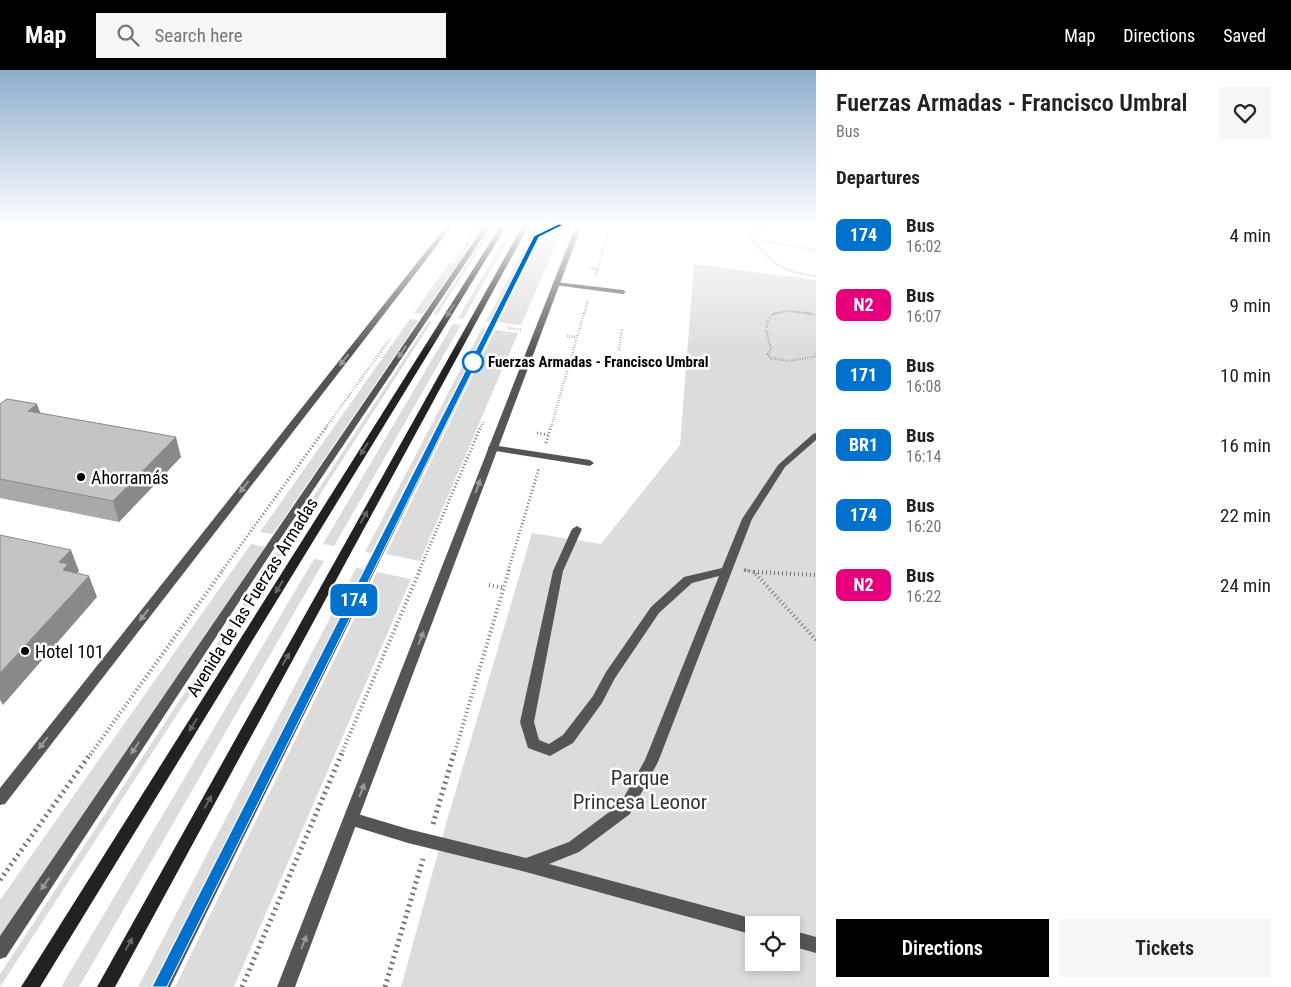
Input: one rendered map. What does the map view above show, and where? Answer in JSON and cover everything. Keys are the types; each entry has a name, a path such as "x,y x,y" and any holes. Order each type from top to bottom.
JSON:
{"street":[{"path":"0,798 416,268"},
{"name":"Avenida de las Fuerzas Armadas","path":"0,951 459,268"},
{"name":"Avenida de las Fuerzas Armadas","path":"30,987 477,268"},
{"path":"106,987 502,268"},
{"path":"161,987 521,268"},
{"path":"286,987 562,268"},
{"path":"556,284 624,292"},
{"path":"526,865 574,847 624,809 652,762 747,519 782,466 816,436"},
{"path":"492,448 590,463"},
{"path":"577,529 558,571 527,722 533,744 550,750 568,739 598,699 610,675 654,610 688,580 728,570"},
{"path":"352,819 428,841 526,865 745,925"},
{"path":"800,941 816,945"}],"path":[{"path":"385,987 592,288 597,269 589,268"},
{"path":"780,268 790,273 816,276"},
{"path":"816,315 789,312 778,313 770,317 766,322 766,328 771,349 768,354 770,358 788,361 814,357 816,354"},
{"path":"519,338 526,322"},
{"path":"506,328 523,330"},
{"path":"618,350 622,329"},
{"path":"0,880 396,331"},
{"path":"567,336 577,337"},
{"path":"242,987 486,416"},
{"path":"537,433 548,435"},
{"path":"728,570 816,575"},
{"path":"754,572 816,640"},
{"path":"489,585 503,588"}],"green space":[{"path":"446,268 455,268 423,314 414,313"},
{"path":"464,268 467,268 437,315 433,315"},
{"path":"488,268 492,268 463,319 458,318"},
{"path":"514,268 517,268 490,322 486,322"},
{"path":"525,268 546,268 521,325 499,322"},
{"name":"Parque Princesa Leonor","path":"694,268 723,268 816,280 816,987 401,987 446,824 532,533 601,544 680,445"},
{"path":"410,319 419,320 273,534 260,532"},
{"path":"429,321 432,321 292,538 287,537"},
{"path":"453,324 461,325 334,546 323,544"},
{"path":"482,328 486,329 371,553 365,552"},
{"path":"495,330 518,333 420,561 386,554"},
{"path":"251,544 265,547 0,937 0,900"},
{"path":"277,552 282,553 0,987 0,974"},
{"path":"314,559 324,561 79,987 61,987"},
{"path":"356,568 364,569 151,987 138,987"},
{"path":"377,572 411,579 234,987 175,987"}],"building":[{"name":"Ahorramás","path":"7,399 37,404 28,411 176,437 113,501 0,479 0,404"},
{"name":"Hotel 101","path":"0,535 71,550 59,562 68,564 63,570 89,576 0,673"}],"bus line":[{"name":"174","path":"161,987 521,268"}],"place":[{"name":"Fuerzas Armadas - Francisco Umbral","path":"473,362"},
{"name":"Ahorramás","path":"81,477"},
{"name":"Hotel 101","path":"25,651"}]}
